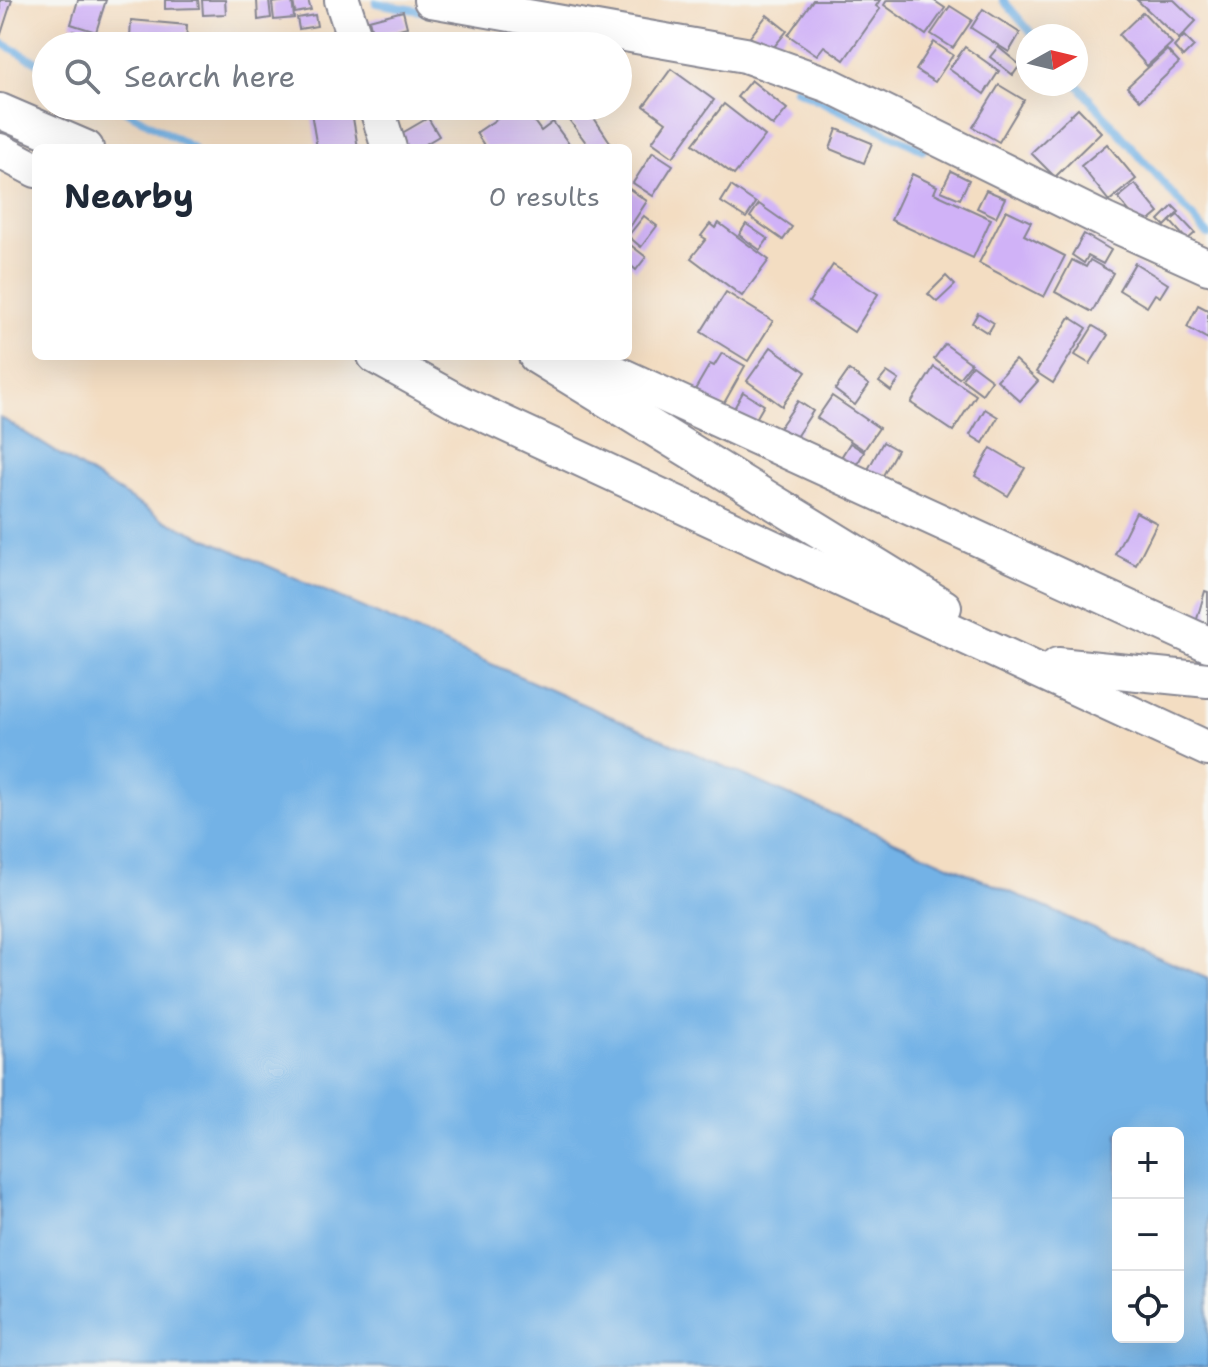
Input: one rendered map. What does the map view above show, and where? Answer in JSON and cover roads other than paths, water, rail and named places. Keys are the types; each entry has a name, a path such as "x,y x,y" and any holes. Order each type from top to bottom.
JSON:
{"street":[{"path":"342,0 352,32"},
{"path":"431,0 614,32"},
{"path":"632,35 745,55 829,85 1205,261"},
{"path":"0,111 77,144"},
{"path":"380,120 388,144"},
{"path":"0,151 32,168"},
{"path":"382,360 460,403 1208,749"},
{"path":"543,360 954,613 975,642"},
{"path":"588,360 1208,644"},
{"path":"1052,675 1058,665 1208,680"}],"water":[{"path":"0,417 166,521 1208,979 1208,1367 0,1367"}],"waterway":[{"path":"1003,0 1024,24"},
{"path":"376,3 426,12"},
{"path":"0,42 32,59"},
{"path":"795,89 923,150"},
{"path":"1087,96 1208,235"},
{"path":"142,120 186,144"}]}
